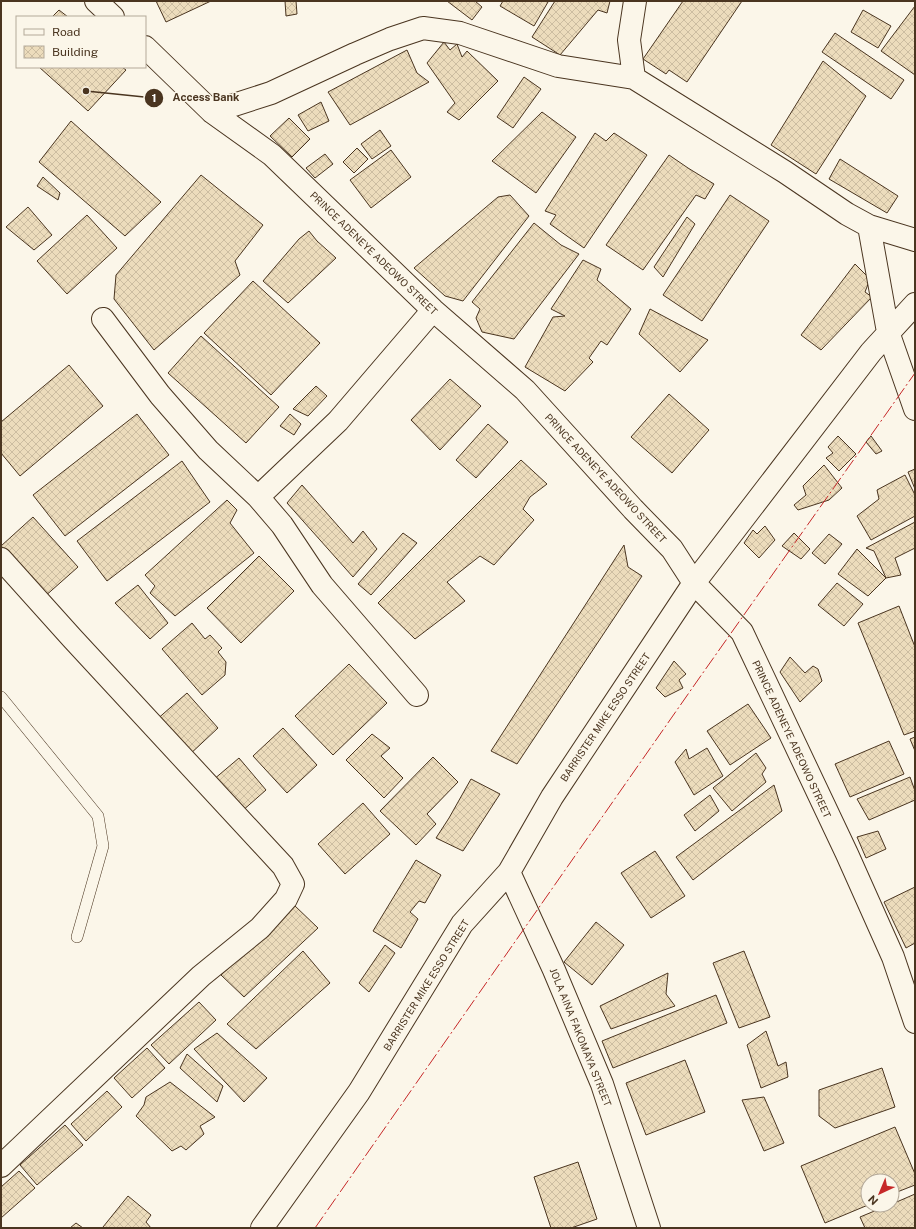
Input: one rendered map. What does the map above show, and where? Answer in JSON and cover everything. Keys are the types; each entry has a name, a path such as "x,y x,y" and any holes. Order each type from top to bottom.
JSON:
{"street":[{"path":"96,1 112,16"},
{"path":"634,78 629,40 635,1"},
{"path":"212,112 271,93 390,39 423,28 460,33 558,66 634,78 785,172 847,214 869,226 915,240"},
{"name":"PRINCE ADENEYE ADEOWO STREET","path":"146,48 212,112 272,155 433,310 525,390 633,509 672,549 694,583 742,632 847,854 887,944 915,1022"},
{"path":"869,226 888,332 915,409"},
{"name":"BARRISTER MIKE ESSO STREET","path":"262,1228 359,1092 462,924 509,872 552,797 694,583 870,352 915,304"},
{"path":"258,497 338,421 433,310"},
{"path":"103,319 160,395 208,450 258,497 282,525 322,585 417,695"},
{"path":"1,559 283,866 293,884 286,899 260,928 201,976 1,1166"},
{"name":"JOLA AINA FAKOMAYA STREET","path":"509,872 554,970 602,1084 649,1228"}],"lane":[{"path":"1,697 98,816 103,846 77,937"}],"building":[{"path":"156,1 211,1 166,22"},
{"path":"285,1 296,1 297,14 286,16"},
{"path":"447,1 475,1 482,7 472,20"},
{"path":"503,1 548,2 534,26 500,6"},
{"path":"555,1 610,1 607,13 598,10 560,55 532,37"},
{"path":"683,1 742,1 687,82 669,70 666,74 643,59"},
{"path":"915,6 915,75 881,51"},
{"path":"59,10 67,16 53,16"},
{"path":"863,10 891,26 878,48 851,32"},
{"path":"835,33 904,80 891,99 822,52"},
{"path":"444,42 450,50 457,44 462,57 467,51 498,81 459,120 447,112 455,103 427,63"},
{"path":"407,50 417,73 429,82 350,125 328,92"},
{"path":"823,61 866,96 816,174 771,145"},
{"path":"40,68 123,68 126,70 88,111"},
{"path":"524,77 541,89 513,128 497,117"},
{"path":"321,102 329,121 308,131 298,115"},
{"path":"542,112 576,137 536,193 492,161"},
{"path":"289,118 310,139 292,157 270,136"},
{"path":"71,121 161,202 125,236 39,162"},
{"path":"380,130 391,146 372,159 361,144"},
{"path":"595,133 606,141 614,133 647,155 584,248 550,224 556,215 545,211"},
{"path":"357,148 368,159 354,173 343,162"},
{"path":"391,150 411,177 371,208 350,180"},
{"path":"325,154 333,164 315,178 306,168"},
{"path":"669,155 714,184 705,199 696,195 643,270 606,245"},
{"path":"840,159 898,196 887,213 829,179"},
{"path":"201,175 263,225 235,261 240,275 154,350 114,299 116,275"},
{"path":"43,177 60,193 58,200 37,186"},
{"path":"510,195 529,216 463,301 445,296 414,268 498,197"},
{"path":"730,195 769,221 702,321 663,295"},
{"path":"28,207 52,235 34,250 6,227"},
{"path":"87,215 117,248 67,294 37,261"},
{"path":"687,217 695,224 663,277 654,267"},
{"path":"534,223 561,245 579,254 514,339 482,332 476,318 480,309 472,302"},
{"path":"309,231 317,241 336,258 288,303 263,281 299,239"},
{"path":"583,260 601,269 597,280 631,309 607,345 601,341 589,358 593,362 565,391 525,367 553,317 565,316 551,309"},
{"path":"855,264 870,279 865,292 872,297 821,350 801,335"},
{"path":"253,281 320,343 271,395 204,333"},
{"path":"650,309 708,340 680,372 639,334"},
{"path":"201,336 279,407 246,443 168,373"},
{"path":"69,365 103,406 20,476 1,453 1,422"},
{"path":"450,379 481,406 440,450 411,420"},
{"path":"316,386 327,396 308,416 293,409"},
{"path":"669,394 709,430 672,473 631,437"},
{"path":"137,414 169,455 65,536 33,495"},
{"path":"290,414 301,424 294,435 280,426"},
{"path":"488,424 508,442 476,478 456,460"},
{"path":"838,436 856,454 839,471 826,458 833,453 828,447"},
{"path":"871,436 882,451 876,454 866,442"},
{"path":"521,460 547,484 530,497 523,509 534,520 494,565 480,556 447,582 465,601 415,639 378,603"},
{"path":"182,461 210,502 107,581 77,541"},
{"path":"824,465 842,488 829,500 798,510 794,505 806,495 803,486"},
{"path":"915,469 915,489 908,472"},
{"path":"905,475 915,495 915,516 871,540 857,516 879,499 877,490"},
{"path":"302,485 353,543 363,531 377,549 353,577 287,503"},
{"path":"227,500 237,510 230,523 254,553 175,616 150,593 155,586 145,575"},
{"path":"33,517 78,567 43,598 1,552 1,546"},
{"path":"915,522 915,548 895,558 901,575 886,578 874,551 866,548"},
{"path":"765,526 775,540 759,558 744,543 753,530 757,534"},
{"path":"403,533 417,543 371,595 358,584"},
{"path":"794,533 810,549 801,559 782,546"},
{"path":"829,534 842,544 825,564 812,553"},
{"path":"624,545 628,567 642,576 517,764 491,751"},
{"path":"857,549 886,578 868,596 838,574"},
{"path":"259,556 294,591 241,643 207,608"},
{"path":"837,583 863,604 844,626 818,605"},
{"path":"138,585 168,623 150,639 115,603"},
{"path":"899,606 915,647 915,731 904,735 858,623"},
{"path":"192,623 205,639 210,635 222,648 218,652 226,662 225,675 202,695 162,649"},
{"path":"790,657 805,673 813,666 818,669 822,681 800,702 780,672"},
{"path":"674,661 686,674 679,680 683,688 665,697 656,688"},
{"path":"349,664 387,703 333,755 295,716"},
{"path":"187,693 218,728 187,757 155,721"},
{"path":"748,704 771,738 730,765 707,731"},
{"path":"283,728 317,765 287,793 253,756"},
{"path":"372,734 390,748 381,756 403,778 384,798 346,760"},
{"path":"915,737 915,751 910,739"},
{"path":"889,741 904,774 850,797 835,764"},
{"path":"707,748 723,776 694,795 675,762 686,749 689,759"},
{"path":"756,753 766,768 762,774 766,782 732,811 713,788"},
{"path":"433,757 458,782 427,814 436,824 416,845 380,811"},
{"path":"239,758 266,790 241,812 213,780"},
{"path":"910,777 915,791 915,800 869,820 857,799"},
{"path":"471,779 500,794 463,851 436,838"},
{"path":"774,785 782,811 693,880 676,857"},
{"path":"710,795 719,811 695,831 684,815"},
{"path":"363,803 390,834 345,874 318,844"},
{"path":"878,831 886,849 866,858 857,837"},
{"path":"655,851 685,896 651,918 621,873"},
{"path":"416,860 441,875 425,903 419,901 410,912 418,919 401,948 373,931"},
{"path":"915,887 915,943 906,948 884,902"},
{"path":"294,905 318,928 244,997 221,975"},
{"path":"596,922 624,945 592,985 564,962"},
{"path":"385,945 395,953 369,992 359,983"},
{"path":"303,951 330,983 256,1049 227,1024"},
{"path":"744,951 770,1017 739,1028 713,963"},
{"path":"668,973 666,994 675,1006 611,1029 600,1006"},
{"path":"716,995 727,1023 613,1068 602,1041"},
{"path":"199,1002 216,1020 169,1064 151,1045"},
{"path":"766,1031 778,1066 786,1062 788,1077 761,1088 747,1045"},
{"path":"217,1033 267,1078 244,1102 194,1049"},
{"path":"147,1048 165,1068 132,1098 114,1078"},
{"path":"187,1054 223,1086 217,1102 180,1068"},
{"path":"685,1060 705,1112 646,1135 626,1083"},
{"path":"882,1068 895,1107 835,1128 819,1116 819,1090"},
{"path":"170,1082 215,1117 200,1126 204,1134 186,1150 181,1146 172,1151 136,1116 144,1105 146,1097"},
{"path":"107,1091 122,1107 86,1141 71,1124"},
{"path":"764,1097 784,1143 764,1151 742,1100"},
{"path":"65,1125 83,1145 37,1185 20,1165"},
{"path":"895,1127 915,1174 915,1185 900,1191 900,1173 860,1173 860,1208 825,1223 801,1166"},
{"path":"578,1162 597,1219 571,1228 551,1228 534,1177"},
{"path":"19,1171 35,1188 1,1218 1,1187"},
{"path":"915,1194 915,1228 865,1228 860,1217 870,1213 900,1213 900,1201"},
{"path":"128,1196 151,1215 146,1222 151,1228 104,1228 103,1227"},
{"path":"76,1223 83,1228 70,1228"}],"power":[{"path":"315,1228 700,677 915,373"}],"place":[{"name":"Access Bank","path":"86,91"}]}
